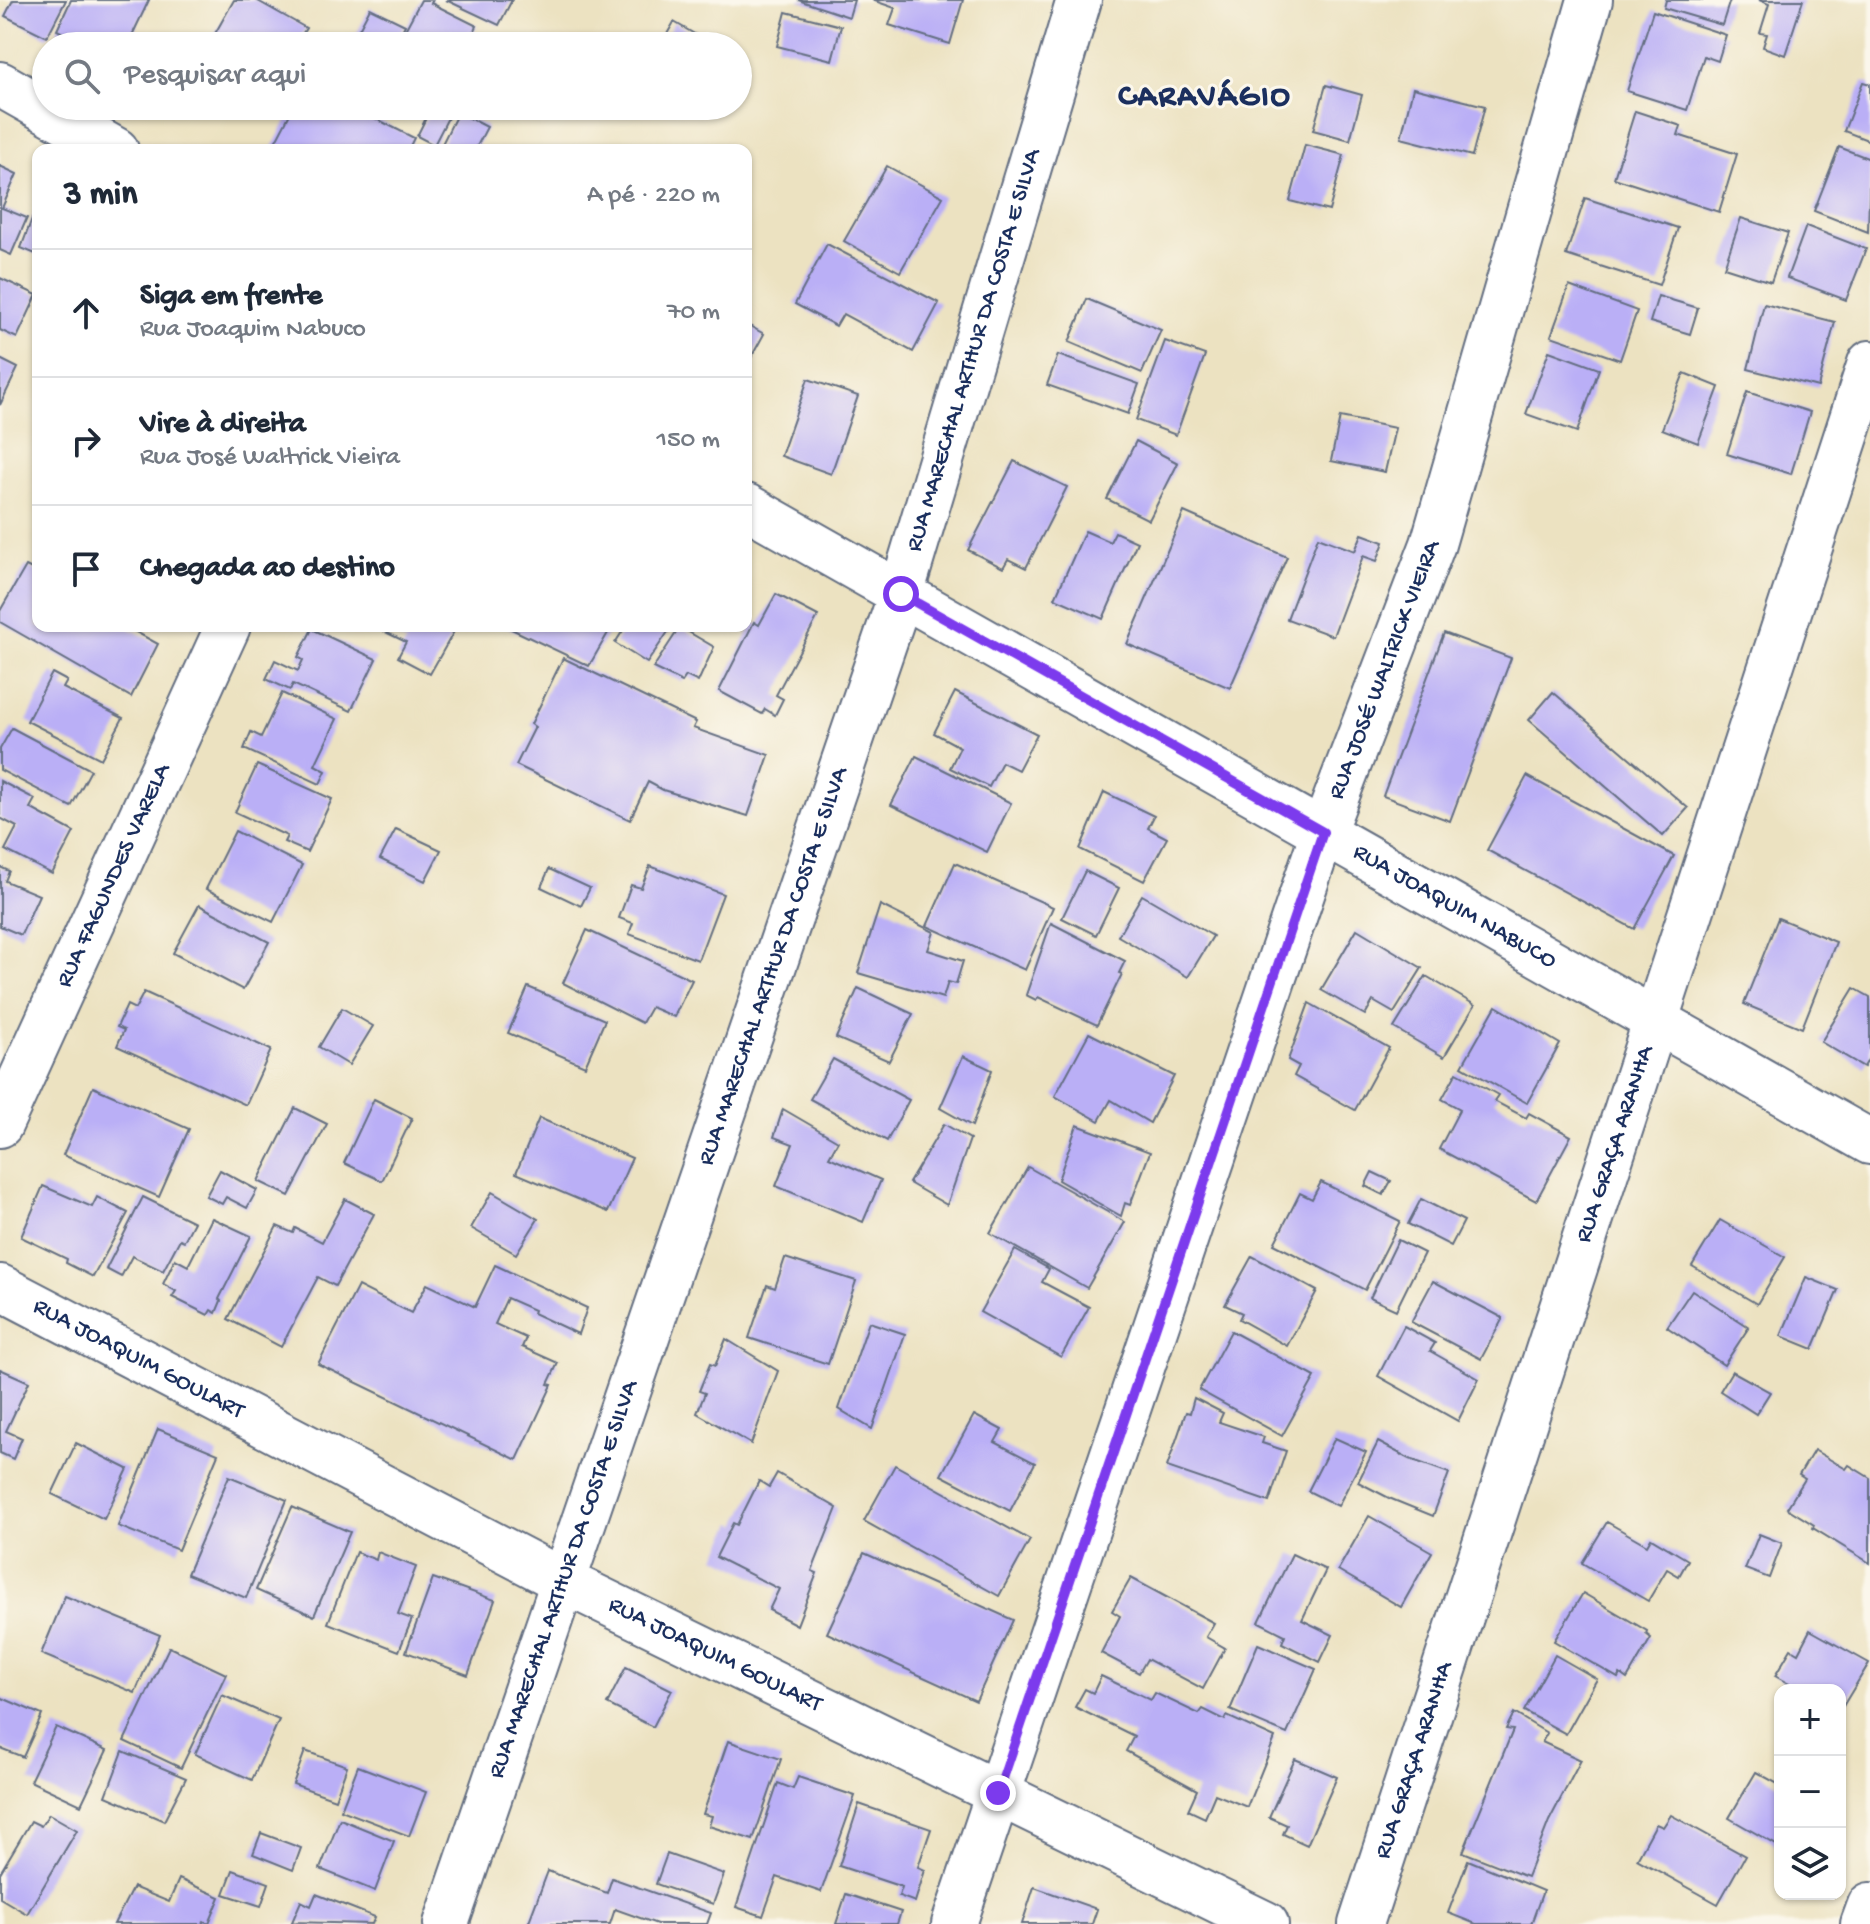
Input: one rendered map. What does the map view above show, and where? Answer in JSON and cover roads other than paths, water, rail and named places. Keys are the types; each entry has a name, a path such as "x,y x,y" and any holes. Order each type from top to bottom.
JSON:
{"street":[{"name":"RUA MARECHAL ARTHUR DA COSTA E SILVA","path":"446,1924 901,594 1079,0"},
{"name":"RUA JOSÉ WALTRICK VIEIRA","path":"954,1924 1323,832 1433,544 1590,0"},
{"path":"0,84 32,102"},
{"path":"63,120 105,144"},
{"name":"RUA GRAÇA ARANHA","path":"1361,1924 1870,363"},
{"name":"RUA JOAQUIM NABUCO","path":"752,509 1870,1142"},
{"name":"RUA FAGUNDES VARELA","path":"0,1125 225,632"},
{"name":"RUA JOAQUIM GOULART","path":"0,1287 563,1581 1266,1924"},
{"path":"1863,1924 1870,1905"}],"district":[{"name":"CARAVÁGIO","path":"1205,98"}]}
